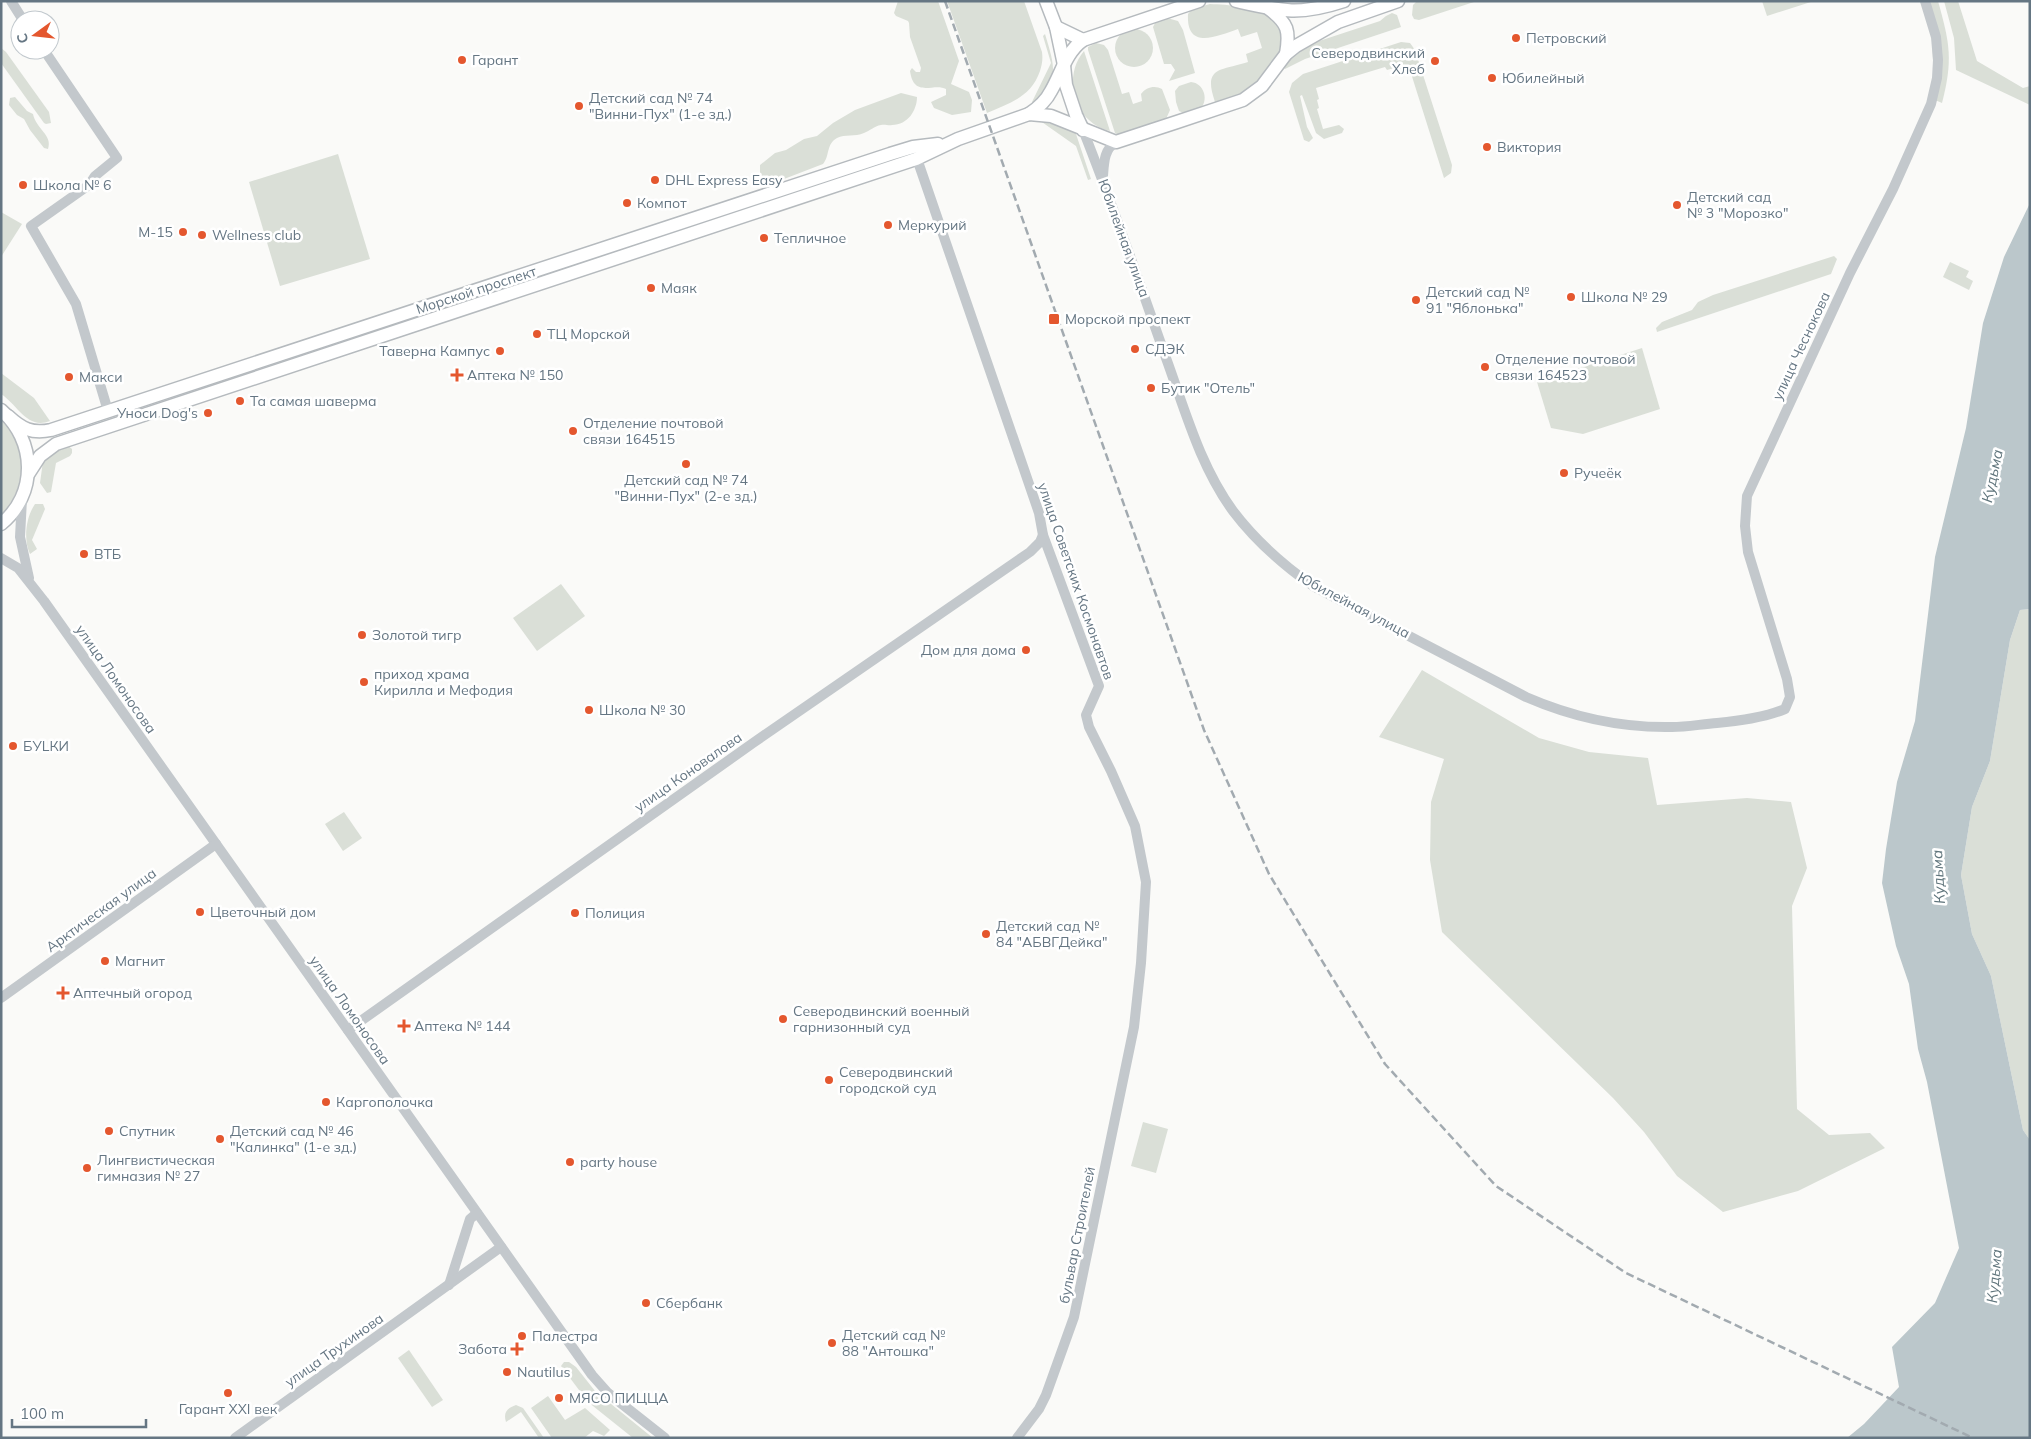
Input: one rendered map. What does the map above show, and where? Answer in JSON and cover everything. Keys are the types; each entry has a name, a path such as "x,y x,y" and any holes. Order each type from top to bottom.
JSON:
{"main road":[{"name":"Юбилейная улица","path":"1046,1 1056,27 1066,84 1083,130"},
{"path":"1056,27 1083,40 1199,1"},
{"path":"1236,1 1269,9 1296,12 1338,3"},
{"path":"1116,142 1243,100 1267,80 1286,54 1316,34 1338,22 1398,1"},
{"path":"1338,3 1331,12 1333,20 1338,22"},
{"path":"1269,9 1280,18 1288,32 1286,54"},
{"name":"Морской проспект","path":"28,473 40,456 56,444 424,314 498,282 947,143 1029,114 1046,98 1076,45 1083,40"},
{"name":"Морской проспект","path":"1029,114 1051,116 1116,142"},
{"name":"Морской проспект","path":"5,413 26,430 39,432 51,430 424,314 503,295 915,153"},
{"path":"498,282 503,295"},
{"path":"108,411 112,425"},
{"path":"1,524 12,515 22,498 28,473 28,459 24,440 5,413"}],"street":[{"name":"улица Чеснокова","path":"1785,710 1790,697 1787,679 1748,552 1745,526 1747,496 1850,273 1893,189 1931,104 1937,78 1938,60 1936,37 1925,1"},
{"path":"51,60 117,158 95,176 89,185 31,226 76,304 108,411"},
{"name":"Юбилейная улица","path":"1083,130 1103,179 1197,445 1220,491 1234,511 1270,552 1292,571 1313,586 1526,697 1576,715 1605,722 1673,727 1764,717 1785,710"},
{"path":"1103,179 1104,159 1111,145 1116,142"},
{"name":"улица Советских Космонавтов","path":"915,153 1039,513 1043,535 1099,686 1086,715 1089,727 1135,826 1146,882 1141,963 1134,1028"},
{"path":"22,498 20,537 25,566 30,581"},
{"name":"улица Коновалова","path":"348,1030 765,734 1030,552 1040,542 1043,535"},
{"path":"1,558 18,568 30,581"},
{"name":"улица Ломоносова","path":"30,581 587,1368 608,1393 665,1438"},
{"name":"Арктическая улица","path":"1,998 216,844"},
{"name":"бульвар Строителей","path":"1017,1438 1046,1395 1074,1317 1134,1028"},
{"path":"449,1285 470,1219 477,1213"},
{"name":"улица Трухинова","path":"235,1438 502,1247"}],"shaded area":[{"path":"898,1 938,1 959,61 951,84 969,92 972,100 971,112 952,115 934,108 931,102 946,95 946,89 941,87 920,87 912,80 910,71 912,68 916,72 920,72 921,68 910,37 909,23 894,13"},
{"path":"947,1 1024,1 1042,52 1042,62 1036,80 1019,98 987,113"},
{"path":"1417,1 1477,1 1419,20 1414,19 1412,15 1413,5"},
{"path":"1762,1 1814,1 1767,16"},
{"path":"1930,1 1938,1 1949,52 1948,75 1942,103 1935,100"},
{"path":"1944,1 1958,1 1977,61 2023,88 2030,86 2030,105 1956,70 1954,38"},
{"path":"1210,4 1246,8 1259,12 1270,17 1278,24 1282,34 1281,51 1259,84 1250,91 1219,104 1215,102 1211,82 1216,72 1248,62 1246,54 1262,48 1257,32 1241,37 1238,29 1204,38 1197,37 1192,33 1188,14 1192,9"},
{"path":"1392,13 1397,15 1401,27 1305,59 1284,68 1307,45 1380,21"},
{"path":"1167,18 1178,21 1183,30 1195,73 1169,81 1175,70 1171,64 1164,64 1153,27 1156,21"},
{"path":"1134,29 1148,34 1153,48 1148,62 1134,67 1120,62 1115,48 1120,34"},
{"path":"1045,34 1053,64 1052,81 1034,107 1032,102 1051,63 1043,36"},
{"path":"1401,42 1410,43 1415,50 1452,165 1451,173 1444,178 1409,67 1395,71 1394,68 1387,70 1385,67 1316,88 1319,99 1317,100 1319,108 1317,109 1323,129 1339,125 1344,129 1342,133 1324,139 1316,133 1302,95 1300,96 1307,127 1313,138 1309,142 1304,140 1289,92 1292,83 1303,74"},
{"path":"1096,43 1104,45 1108,50 1122,94 1129,92 1133,104 1142,101 1141,94 1148,88 1156,87 1162,89 1170,110 1166,119 1121,136 1115,133 1088,50 1088,47"},
{"path":"1,48 6,52 49,112 51,123 44,123 1,63"},
{"path":"1084,51 1110,131 1099,127 1089,120 1078,105 1075,96 1073,77 1075,68"},
{"path":"1191,82 1196,83 1202,89 1205,97 1199,110 1188,115 1179,111 1175,91 1179,86"},
{"path":"901,93 917,97 913,112 907,120 898,124 874,127 861,134 837,138 831,143 823,164 771,184 760,179 760,165 775,153 786,150 804,139 817,136 833,123 855,110"},
{"path":"15,97 27,111 33,114 37,124 48,140 48,149 44,148 24,119 17,115 9,105 10,98"},
{"path":"1039,120 1071,130 1076,134 1091,179 1088,180 1076,146"},
{"path":"338,154 370,259 280,286 249,182"},
{"path":"1,212 22,224 1,257"},
{"path":"1834,256 1837,259 1831,274 1657,332 1656,328 1662,322 1692,310 1698,302 1713,295"},
{"path":"1950,262 1969,271 1966,277 1973,281 1969,290 1943,277"},
{"path":"1642,348 1660,409 1583,434 1551,428 1537,382"},
{"path":"1,373 34,398 50,421 42,423 29,419 1,394"},
{"path":"1,417 16,441 21,466 16,492 10,504 1,515"},
{"path":"67,445 72,449 72,453 56,463 51,492 47,493 40,483 43,461 47,454"},
{"path":"35,504 43,504 45,509 32,540 37,549 30,554 26,528 29,515"},
{"path":"561,584 585,616 537,651 513,618"},
{"path":"2030,609 2030,1140 2023,1130 1991,976 1972,934 1961,875 1972,807 1990,761 2010,640 2020,610"},
{"path":"1422,670 1539,738 1589,752 1648,758 1657,805 1747,798 1791,802 1807,868 1792,906 1797,1109 1829,1135 1870,1133 1885,1148 1798,1191 1723,1212 1677,1176 1644,1132 1613,1098 1442,932 1430,860 1431,802 1444,759 1379,737"},
{"path":"344,812 362,838 343,851 325,824"},
{"path":"1143,1122 1168,1129 1156,1173 1131,1166"},
{"path":"409,1350 443,1400 432,1407 398,1358"},
{"path":"564,1362 569,1362 576,1367 595,1391 653,1438 633,1438 588,1402 561,1366"},
{"path":"548,1396 565,1420 585,1408 610,1430 604,1436 593,1431 584,1438 552,1438 531,1408"},
{"path":"516,1405 523,1408 544,1438 539,1438 521,1412 506,1422 505,1416 507,1411"}],"water":[{"name":"Кудьма","path":"2030,203 2030,609 2020,610 2010,640 1990,761 1972,807 1961,875 1972,934 1991,976 2023,1130 2030,1140 2030,1438 1847,1438 1864,1424 1899,1387 1892,1347 1935,1303 1959,1248 1927,1082 1918,1049 1909,984 1896,946 1882,883 1897,782 1915,721 1935,557 1966,428 1983,323 2004,257"}],"railway":[{"path":"945,1 1204,730 1269,874 1385,1064 1496,1186 1626,1273 1973,1438"}],"place":[{"name":"Петровский","path":"1516,38"},
{"name":"Гарант","path":"462,60"},
{"name":"Северодвинский Хлеб","path":"1435,61"},
{"name":"Юбилейный","path":"1492,78"},
{"name":"Детский сад № 74 \"Винни-Пух\" (1-е зд.)","path":"579,106"},
{"name":"Виктория","path":"1487,147"},
{"name":"DHL Express Easy","path":"655,180"},
{"name":"Школа № 6","path":"23,185"},
{"name":"Компот","path":"627,203"},
{"name":"Детский сад № 3 \"Морозко\"","path":"1677,205"},
{"name":"Меркурий","path":"888,225"},
{"name":"М-15","path":"183,232"},
{"name":"Wellness club","path":"202,235"},
{"name":"Тепличное","path":"764,238"},
{"name":"Маяк","path":"651,288"},
{"name":"Школа № 29","path":"1571,297"},
{"name":"Детский сад № 91 \"Яблонька\"","path":"1416,300"},
{"name":"Морской проспект","path":"1054,319"},
{"name":"ТЦ Морской","path":"537,334"},
{"name":"СДЭК","path":"1135,349"},
{"name":"Таверна Кампус","path":"500,351"},
{"name":"Отделение почтовой связи 164523","path":"1485,367"},
{"name":"Аптека № 150","path":"457,375"},
{"name":"Макси","path":"69,377"},
{"name":"Бутик \"Отель\"","path":"1151,388"},
{"name":"Та самая шаверма","path":"240,401"},
{"name":"Уноси Dog's","path":"208,413"},
{"name":"Отделение почтовой связи 164515","path":"573,431"},
{"name":"Детский сад № 74 \"Винни-Пух\" (2-е зд.)","path":"686,464"},
{"name":"Ручеёк","path":"1564,473"},
{"name":"ВТБ","path":"84,554"},
{"name":"Золотой тигр","path":"362,635"},
{"name":"Дом для дома","path":"1026,650"},
{"name":"приход храма Кирилла и Мефодия","path":"364,682"},
{"name":"Школа № 30","path":"589,710"},
{"name":"БУLКИ","path":"13,746"},
{"name":"Цветочный дом","path":"200,912"},
{"name":"Полиция","path":"575,913"},
{"name":"Детский сад № 84 \"АБВГДейка\"","path":"986,934"},
{"name":"Магнит","path":"105,961"},
{"name":"Аптечный огород","path":"63,993"},
{"name":"Северодвинский военный гарнизонный суд","path":"783,1019"},
{"name":"Аптека № 144","path":"404,1026"},
{"name":"Северодвинский городской суд","path":"829,1080"},
{"name":"Каргополочка","path":"326,1102"},
{"name":"Спутник","path":"109,1131"},
{"name":"Детский сад № 46 \"Калинка\" (1-е зд.)","path":"220,1139"},
{"name":"party house","path":"570,1162"},
{"name":"Лингвистическая гимназия № 27","path":"87,1168"},
{"name":"Сбербанк","path":"646,1303"},
{"name":"Палестра","path":"522,1336"},
{"name":"Детский сад № 88 \"Антошка\"","path":"832,1343"},
{"name":"Забота","path":"517,1349"},
{"name":"Nautilus","path":"507,1372"},
{"name":"Гарант XXI век","path":"228,1393"},
{"name":"МЯСО ПИЦЦА","path":"559,1398"}]}
